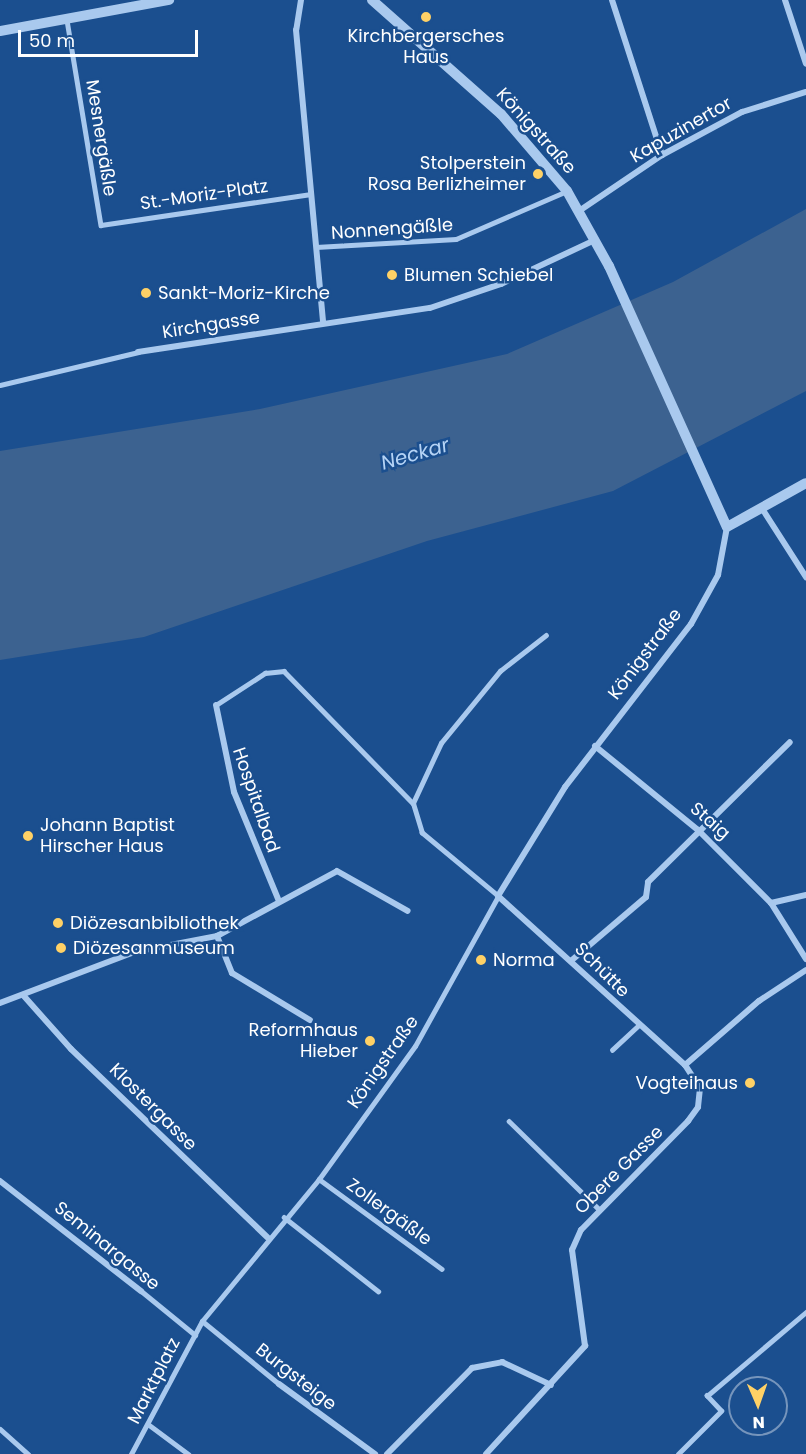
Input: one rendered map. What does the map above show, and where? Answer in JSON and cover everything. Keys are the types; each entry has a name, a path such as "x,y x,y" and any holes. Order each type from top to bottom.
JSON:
{"street":[{"path":"0,31 142,2 169,0"},
{"path":"301,0 296,30 323,323"},
{"name":"Königstraße","path":"202,1321 267,1237 319,1179 432,1021 498,896 595,746 691,624 718,575 727,527 619,290 595,240 567,191 501,114 372,0"},
{"path":"612,0 662,155"},
{"path":"786,0 806,64"},
{"name":"Kapuzinertor","path":"579,211 662,155 742,112 806,92"},
{"name":"Kirchgasse","path":"138,352 465,298 595,240"},
{"path":"727,527 763,510 806,483"},
{"path":"763,510 806,576"},
{"name":"Hospitalbad","path":"216,705 234,792 279,901"},
{"path":"573,960 646,897 648,882 698,830 790,742"},
{"name":"Staig","path":"595,746 698,830 771,903"},
{"path":"0,1003 134,952 217,936 279,901 297,895 337,871 408,911"},
{"path":"806,895 771,903 806,959"},
{"name":"Schütte","path":"498,896 573,960 638,1026 685,1065 700,1088"},
{"path":"217,936 232,973 310,1020"},
{"path":"685,1065 759,1001 806,970"},
{"name":"Klostergasse","path":"23,994 71,1049 267,1237"},
{"name":"Obere Gasse","path":"486,1454 585,1346 572,1250 580,1230 688,1121 698,1107 700,1088"},
{"name":"Seminargasse","path":"0,1181 195,1335"},
{"name":"Marktplatz","path":"131,1454 149,1425 202,1321"},
{"name":"Burgsteige","path":"202,1321 279,1384 375,1454"},
{"path":"387,1454 472,1368 502,1362 551,1385"},
{"path":"149,1425 188,1454"},
{"path":"0,1429 28,1454"}],"lane":[{"name":"Mesnergäßle","path":"67,19 101,225"},
{"name":"Nonnengäßle","path":"316,247 456,239 567,191"},
{"name":"St.-Moriz-Platz","path":"101,225 311,194"},
{"name":"Kirchgasse","path":"0,385 138,352"},
{"path":"413,803 441,743 500,671 546,635"},
{"path":"216,705 265,673 284,671 413,803 422,833 498,896"},
{"path":"612,1050 638,1026"},
{"path":"509,1121 600,1210"},
{"name":"Zollergäßle","path":"319,1179 442,1269"},
{"path":"284,1217 378,1291"},
{"path":"678,1454 721,1411 707,1396 806,1312"}],"water":[{"name":"Neckar","path":"806,209 806,391 613,491 427,541 144,637 0,660 0,451 260,409 507,354 673,282"}],"place":[{"name":"Kirchbergersches Haus","path":"426,17"},
{"name":"Stolperstein Rosa Berlizheimer","path":"538,174"},
{"name":"Blumen Schiebel","path":"392,275"},
{"name":"Sankt-Moriz-Kirche","path":"146,293"},
{"name":"Johann Baptist Hirscher Haus","path":"28,836"},
{"name":"Diözesanbibliothek","path":"58,923"},
{"name":"Diözesanmuseum","path":"61,948"},
{"name":"Norma","path":"481,960"},
{"name":"Reformhaus Hieber","path":"370,1041"},
{"name":"Vogteihaus","path":"750,1083"}]}
